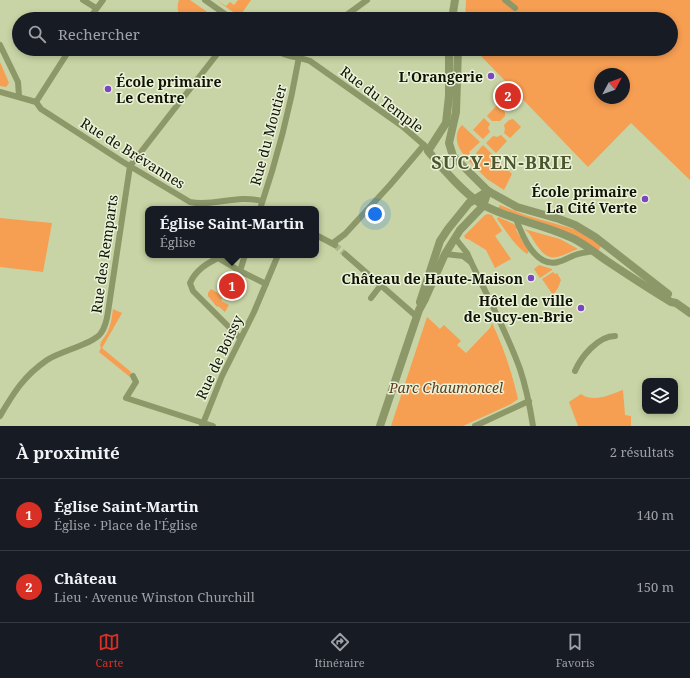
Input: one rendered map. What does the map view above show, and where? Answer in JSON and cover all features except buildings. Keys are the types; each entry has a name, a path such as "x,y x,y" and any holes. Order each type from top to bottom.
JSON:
{"street":[{"path":"83,0 96,8"},
{"path":"93,12 102,0"},
{"path":"205,0 222,12"},
{"path":"351,12 367,0"},
{"path":"505,0 515,8"},
{"path":"0,45 18,82 19,96"},
{"path":"36,102 66,56"},
{"path":"130,166 216,56"},
{"name":"Rue du Temple","path":"284,56 294,58 298,57 310,61 382,112 426,148"},
{"path":"319,236 334,244 426,148 446,123 449,96 449,56"},
{"path":"458,56 456,112 449,143 453,156 488,191 517,207 559,218 575,224 600,241 674,299 676,303"},
{"name":"Rue du Moutier","path":"262,206 278,153 290,103 298,57"},
{"name":"Rue de Brévannes","path":"0,92 19,96 36,102 41,109 130,166 190,202 200,204 244,198 262,206"},
{"path":"426,148 436,161 483,206 516,219 561,232 594,251 640,283 671,302 676,303 690,313"},
{"name":"Rue des Remparts","path":"0,416 21,382 34,370 48,359 92,340 101,334 106,325 130,166"},
{"path":"380,426 417,313 420,297 440,242 454,220 469,203 488,191"},
{"path":"417,313 425,299 445,254 460,230 483,206 488,191"},
{"path":"516,219 521,232 536,256 544,261 557,263 577,254 594,251"},
{"path":"455,238 467,253 492,304 517,362 529,401 533,426"},
{"path":"345,254 417,313"},
{"path":"445,254 463,256 471,262"},
{"path":"240,338 193,291 190,282 194,274 199,269 205,264 218,258 266,284"},
{"path":"240,271 244,258"},
{"name":"Rue de Boissy","path":"202,425 222,376 254,312 277,258"},
{"path":"371,298 381,285"},
{"path":"575,371 580,361 592,347 609,336 615,336"},
{"path":"133,376 136,382 126,398 202,425 213,426"},
{"path":"475,426 529,401"}],"green space":[{"path":"179,0 190,0 207,12 179,12"},
{"path":"216,0 226,6 230,2 234,5 238,0 251,0 243,12 233,12"},
{"path":"466,0 690,0 690,180 631,123 588,167 481,56 678,56 678,12 465,12"},
{"path":"0,62 9,83 6,87 0,86"},
{"path":"498,104 505,112 505,116 500,121 492,121 487,116"},
{"path":"484,118 490,124 488,128 490,132 483,139 473,130"},
{"path":"513,119 521,127 510,138 504,133 504,125 509,120"},
{"path":"462,125 480,142 469,152 470,153 466,157 457,142 457,133"},
{"path":"501,135 507,141 496,153 486,143 493,136 497,137"},
{"path":"483,145 512,174 504,190 487,179 469,161 473,156 475,158 478,155 476,153"},
{"path":"500,205 525,215 586,234 602,245 598,251 551,226 498,208"},
{"path":"485,215 492,215 502,231 495,236 511,259 495,268 486,250 466,239 464,236"},
{"path":"498,217 514,224 517,227 516,230 529,251 527,254 511,238 497,219"},
{"path":"0,218 52,223 43,272 0,267"},
{"path":"524,229 560,239 578,249 558,257 548,256 539,249 530,234"},
{"path":"539,265 552,270 540,278 534,269"},
{"path":"553,272 555,274 557,273 561,280 553,295 542,279"},
{"path":"211,289 223,296 221,301 229,305 225,312 218,306 217,307 208,296"},
{"path":"113,309 122,313 102,348 131,372 130,377 99,352 101,348 100,345 110,326"},
{"name":"Parc Chaumoncel","path":"427,317 440,329 444,325 461,341 457,345 466,353 490,328 492,323 507,361 518,399 511,404 463,426 391,426"},
{"path":"623,390 625,415 631,416 631,426 578,426 569,402 581,394 586,397 596,398 607,396"}],"tunnel":[{"path":"335,245 345,254"}],"place":[{"name":"L'Orangerie","path":"491,76"},
{"name":"École primaire Le Centre","path":"108,89"},
{"name":"Château","path":"508,96"},
{"name":"École primaire La Cité Verte","path":"645,199"},
{"name":"Château de Haute-Maison","path":"531,278"},
{"name":"Église Saint-Martin","path":"232,286"},
{"name":"Hôtel de ville de Sucy-en-Brie","path":"581,308"}],"district":[{"name":"SUCY-EN-BRIE","path":"502,162"}]}
